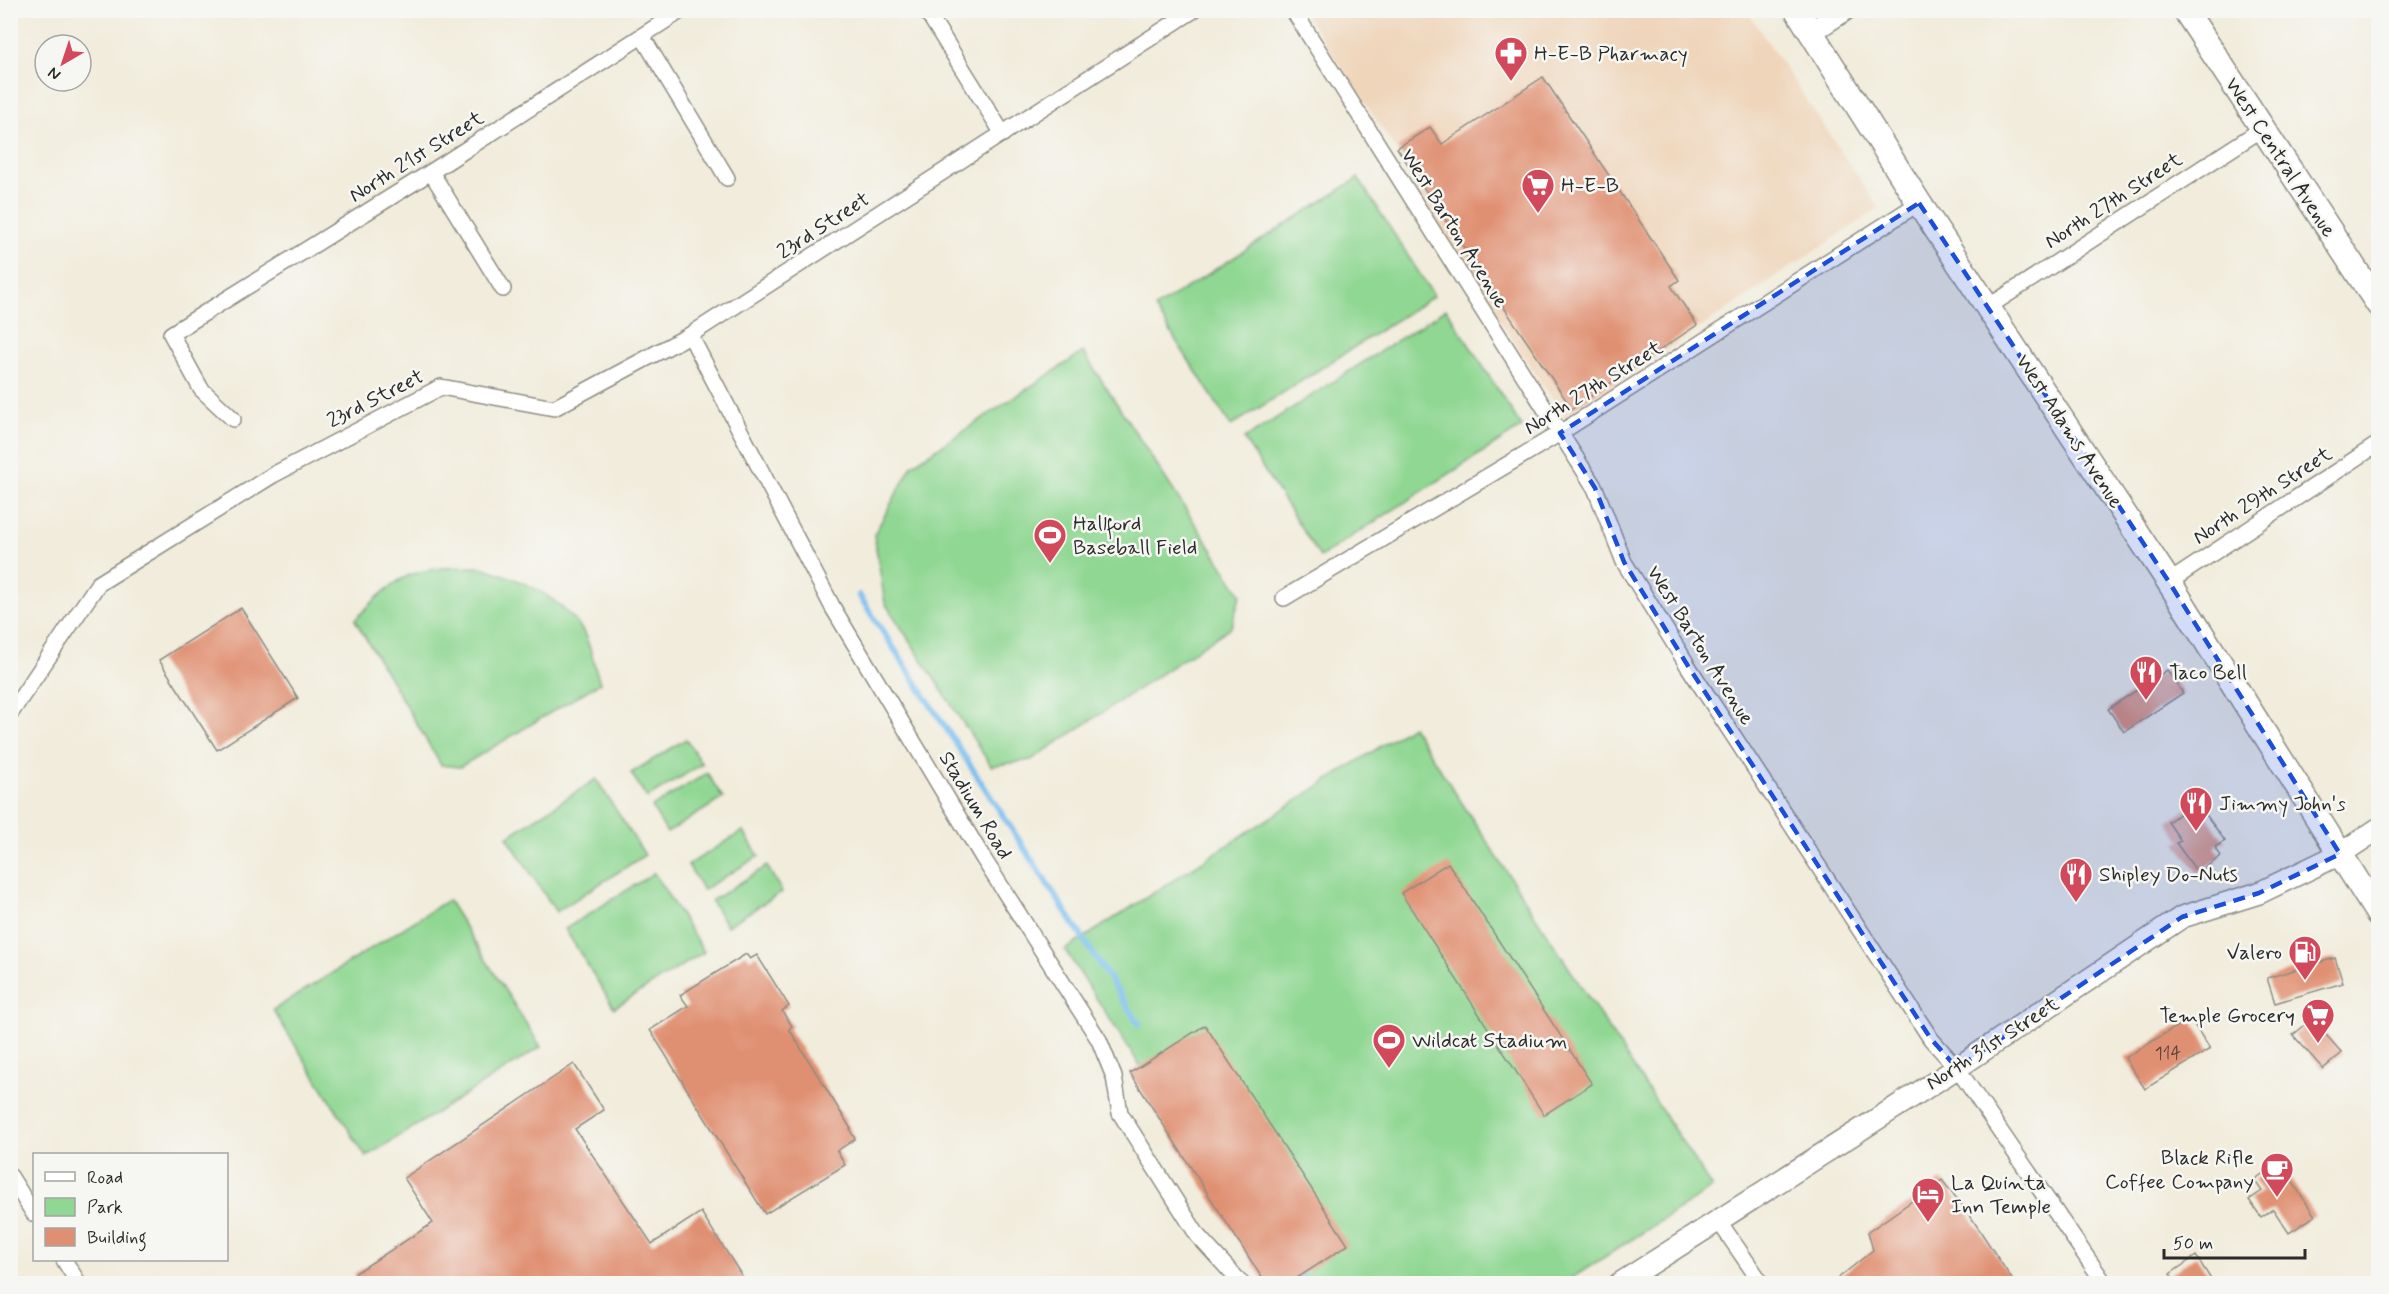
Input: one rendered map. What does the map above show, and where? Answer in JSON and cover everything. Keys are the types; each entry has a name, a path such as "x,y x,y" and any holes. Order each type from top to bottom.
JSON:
{"main road":[{"name":"West Adams Avenue","path":"1797,10 1919,203 2169,582 2379,914"},
{"name":"West Central Avenue","path":"2185,10 2379,304"}],"street":[{"name":"North 21st Street","path":"233,419 201,389 171,334 431,172 682,10"},
{"path":"926,10 1003,134"},
{"name":"23rd Street","path":"10,714 98,584 273,475 441,387 554,408 690,335 1194,10"},
{"name":"West Barton Avenue","path":"1293,10 1595,488 1624,562 1688,666 1931,1039 1956,1068 2105,1284"},
{"path":"1811,32 1845,10"},
{"path":"642,36 727,178"},
{"name":"North 27th Street","path":"1988,307 2262,129"},
{"path":"431,172 503,289"},
{"name":"North 27th Street","path":"1284,598 1560,433 1919,203"},
{"name":"Stadium Road","path":"690,335 833,608 983,858 1099,1040 1114,1077 1120,1113 1198,1236 1242,1284"},
{"name":"North 29th Street","path":"2169,582 2379,444"},
{"name":"North 31st Street","path":"1619,1284 1956,1068 2182,917 2259,893 2340,854 2379,829"},
{"path":"10,1176 33,1212"},
{"path":"1718,1220 1762,1284"},
{"path":"65,1261 79,1284"}],"highlighted area":[{"path":"1919,203 2169,582 2340,854 2259,893 2182,917 1957,1068 1931,1039 1688,666 1624,562 1595,488 1560,433"}],"shaded area":[{"path":"1303,11 1747,11 1879,208 1565,418 1419,200 1406,164"}],"green space":[{"path":"1358,178 1434,296 1231,426 1155,308"},
{"path":"1446,309 1522,427 1320,557 1244,439"},
{"name":"Hallford Baseball Field","path":"1083,352 1241,594 1231,627 1031,760 991,766 885,603 874,535 912,465"},
{"path":"481,567 524,583 562,607 585,636 600,683 460,767 441,765 355,620 387,589 410,575 436,569"},
{"name":"Wildcat Stadium","path":"1412,726 1712,1188 1564,1283 1281,1283 1065,950"},
{"path":"686,739 702,764 647,798 631,773"},
{"path":"707,773 723,798 667,833 652,807"},
{"path":"596,779 645,855 556,912 507,837"},
{"path":"743,831 759,856 703,890 688,865"},
{"path":"767,866 782,892 727,926 711,901"},
{"path":"654,873 704,952 614,1008 565,929"},
{"path":"448,900 541,1047 366,1157 273,1010"}],"building":[{"name":"H-E-B","path":"1543,77 1679,280 1671,286 1697,325 1572,409 1397,148 1430,127 1442,144"},
{"path":"241,608 298,698 217,750 159,660"},
{"name":"Taco Bell","path":"2167,670 2183,693 2124,732 2108,709"},
{"name":"Jimmy John's","path":"2193,804 2199,812 2202,809 2225,841 2215,847 2221,856 2198,873 2176,843 2181,841 2168,822"},
{"path":"1448,863 1592,1084 1544,1115 1401,893"},
{"path":"746,954 750,959 757,955 789,1006 782,1011 792,1026 789,1029 855,1139 837,1151 845,1165 765,1214 650,1030 688,1006 680,995"},
{"name":"Valero","path":"2335,958 2343,983 2275,1003 2267,978"},
{"path":"2190,1018 2210,1049 2145,1089 2125,1058"},
{"name":"Temple Grocery","path":"2312,1019 2342,1053 2323,1069 2293,1035"},
{"path":"1205,1025 1348,1245 1288,1284 1266,1284 1130,1073"},
{"path":"574,1064 604,1110 575,1129 652,1244 701,1212 747,1284 360,1284 354,1274 433,1223 404,1178"},
{"name":"Black Rifle Coffee Company","path":"2279,1162 2315,1216 2289,1233 2273,1209 2261,1217 2249,1200 2262,1191 2254,1180"},
{"name":"La Quinta Inn Temple","path":"1942,1180 1969,1214 2015,1284 1831,1284 1873,1250 1868,1232"},
{"path":"2196,1256 2214,1284 2176,1284 2170,1274"}],"waterway":[{"path":"859,595 1139,1024"},
{"path":"1303,1277 1307,1284"}],"place":[{"name":"H-E-B Pharmacy","path":"1511,82"},
{"name":"H-E-B","path":"1538,214"},
{"name":"Hallford Baseball Field","path":"1050,564"},
{"name":"Taco Bell","path":"2146,701"},
{"name":"Jimmy John's","path":"2196,832"},
{"name":"Shipley Do-Nuts","path":"2076,903"},
{"name":"Valero","path":"2305,981"},
{"name":"Temple Grocery","path":"2318,1044"},
{"name":"Wildcat Stadium","path":"1389,1069"},
{"name":"Black Rifle Coffee Company","path":"2277,1198"},
{"name":"La Quinta Inn Temple","path":"1928,1223"}]}
